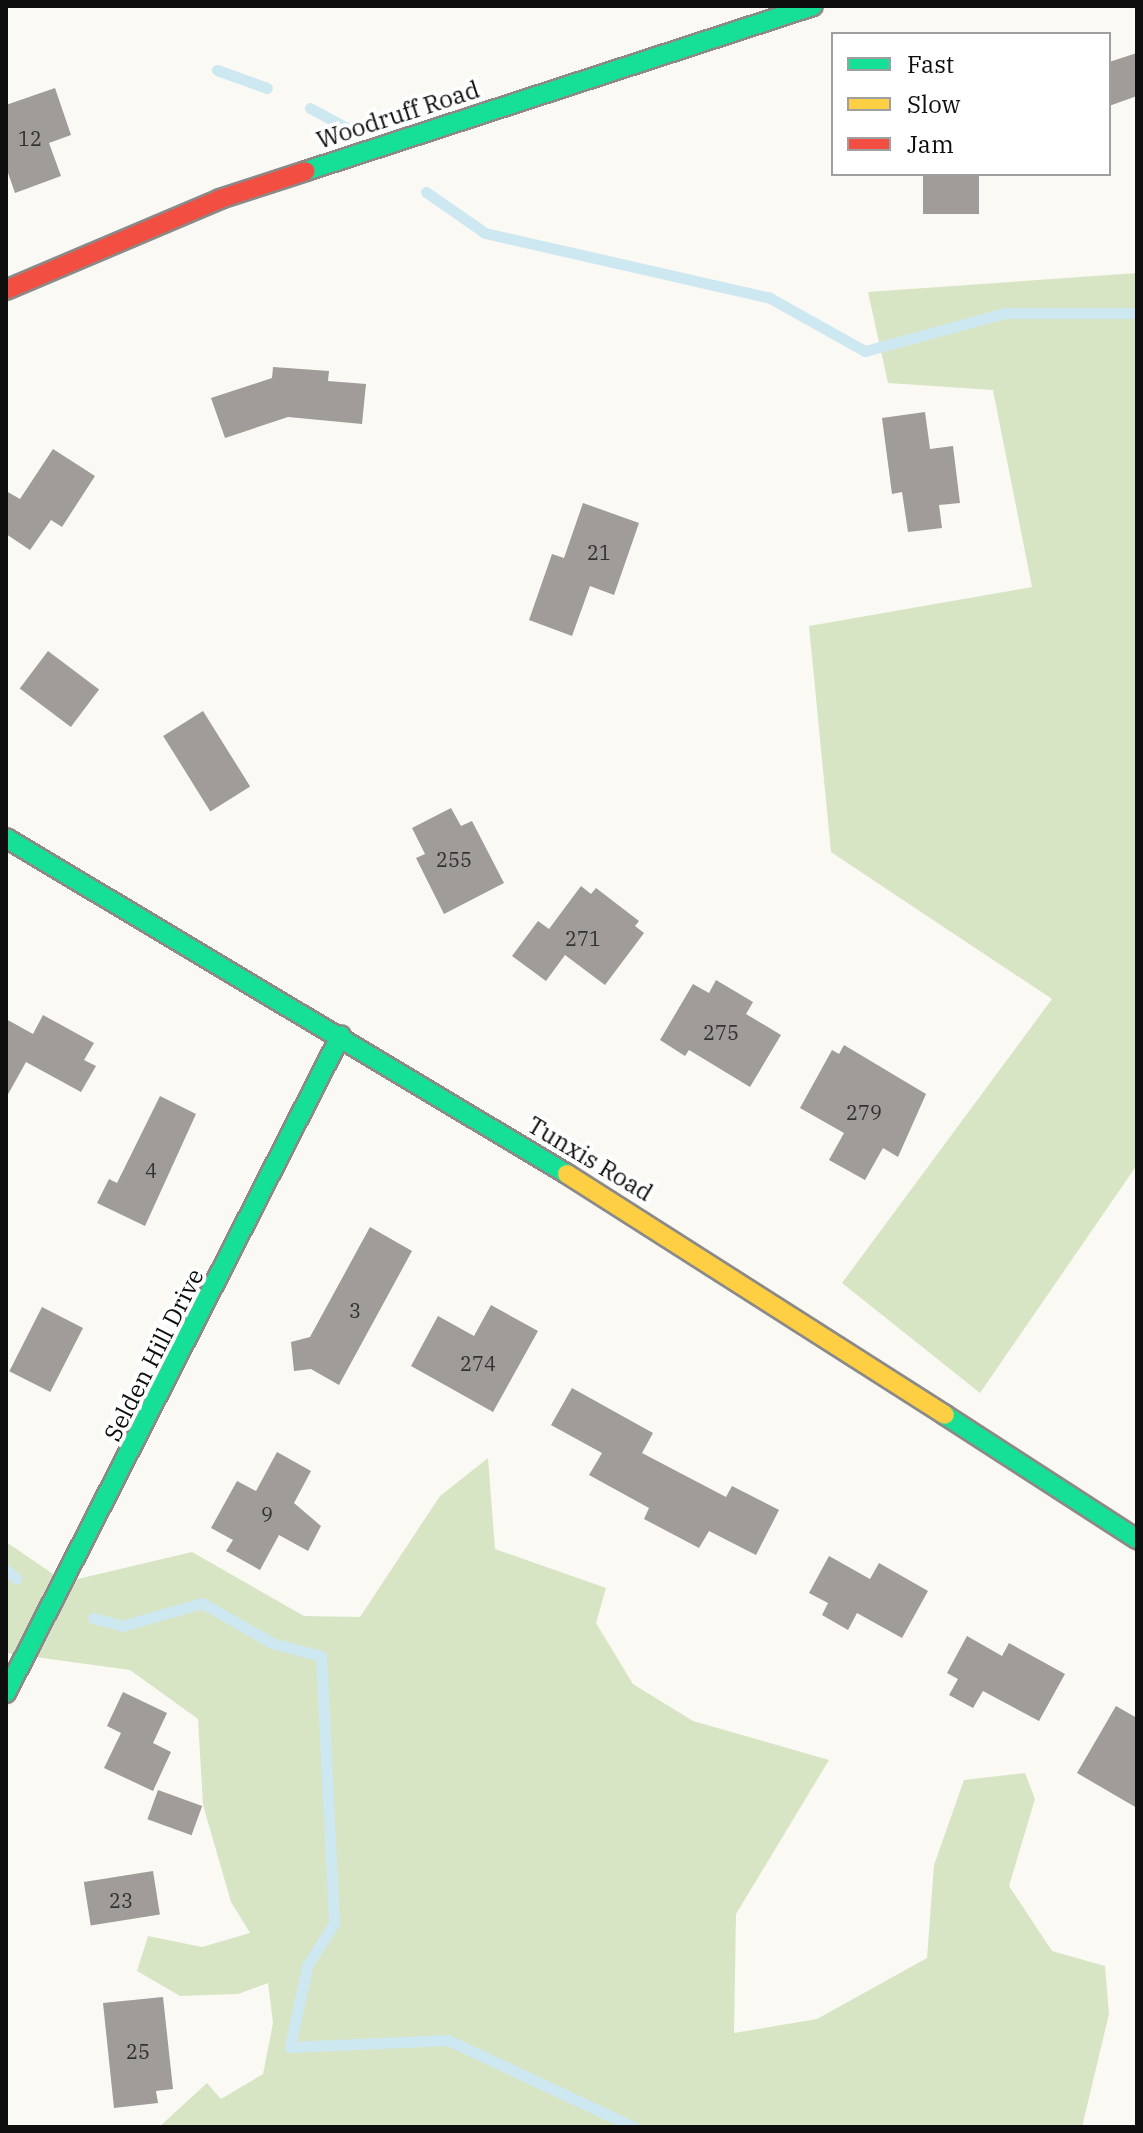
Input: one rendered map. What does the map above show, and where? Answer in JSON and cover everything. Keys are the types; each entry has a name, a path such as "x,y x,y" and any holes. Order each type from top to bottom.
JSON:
{"street":[{"name":"Woodruff Road","path":"6,290 220,199 813,6"},
{"name":"Tunxis Road","path":"6,838 341,1035 673,1238 1137,1539"},
{"name":"Selden Hill Drive","path":"6,1693 341,1035"}],"green space":[{"path":"1137,273 1137,1165 980,1393 842,1283 1052,999 831,852 809,626 1032,587 993,390 888,383 868,292"},
{"path":"488,1458 495,1549 606,1588 596,1623 633,1684 693,1721 829,1760 736,1914 734,2033 817,2019 927,1958 934,1865 964,1780 1025,1773 1035,1799 1009,1886 1052,1951 1105,1966 1109,2014 1082,2127 159,2127 207,2083 221,2099 263,2074 273,2023 268,1983 238,1994 180,1996 137,1971 148,1936 202,1947 250,1933 231,1902 203,1805 198,1719 130,1670 6,1653 6,1542 65,1582 192,1552 304,1616 360,1617 440,1496"}],"building":[{"path":"1137,53 1137,96 1111,105 1111,61"},
{"path":"55,88 71,135 49,143 61,176 15,193 6,167 6,105"},
{"path":"923,176 979,176 979,214 923,214"},
{"path":"273,367 329,371 328,381 366,384 362,424 288,417 225,438 211,398 272,378"},
{"path":"925,412 930,449 953,446 960,503 939,505 942,528 908,532 902,492 892,494 882,418"},
{"path":"53,449 95,476 62,527 51,520 30,550 6,534 6,491 20,499"},
{"path":"583,503 639,523 614,595 590,586 572,636 529,620 552,554 564,558"},
{"path":"48,651 99,690 71,727 20,689"},
{"path":"203,711 250,786 210,811 163,736"},
{"path":"451,808 461,826 472,821 504,883 444,914 416,858 425,854 412,828"},
{"path":"581,886 591,894 596,888 639,921 635,926 644,933 605,985 565,955 546,981 512,956 538,921 549,929"},
{"path":"716,980 753,1002 746,1014 781,1035 750,1087 689,1050 685,1056 660,1040 693,984 709,993"},
{"path":"43,1015 94,1043 84,1060 96,1066 81,1092 26,1062 6,1098 6,1019 33,1034"},
{"path":"844,1045 926,1094 898,1157 883,1148 865,1180 829,1160 844,1133 800,1108 832,1050 839,1054"},
{"path":"160,1096 196,1114 145,1226 97,1203 109,1179 117,1183"},
{"path":"370,1227 412,1251 339,1385 311,1369 294,1371 291,1342 310,1337"},
{"path":"491,1305 538,1331 493,1412 411,1366 438,1316 474,1336"},
{"path":"42,1307 83,1328 50,1392 9,1371"},
{"path":"572,1388 653,1433 642,1453 726,1497 732,1486 779,1510 756,1555 709,1531 699,1548 644,1519 649,1508 589,1475 602,1453 551,1425"},
{"path":"277,1452 311,1471 294,1503 321,1526 308,1551 279,1535 260,1570 226,1551 233,1540 211,1528 237,1481 256,1491"},
{"path":"829,1556 870,1579 879,1563 928,1591 902,1638 857,1613 848,1630 822,1615 828,1603 809,1593"},
{"path":"967,1636 1002,1656 1009,1643 1065,1674 1039,1721 983,1691 973,1708 949,1695 958,1679 947,1673"},
{"path":"123,1692 167,1713 153,1743 171,1752 153,1791 104,1768 121,1733 107,1726"},
{"path":"1116,1706 1137,1718 1137,1808 1077,1773"},
{"path":"158,1790 202,1806 192,1835 147,1819"},
{"path":"153,1871 160,1914 91,1925 84,1882"},
{"path":"163,1997 173,2089 156,2091 158,2103 114,2108 103,2003"}],"waterway":[{"path":"217,70 267,88"},
{"path":"310,108 347,128"},
{"path":"426,192 485,233 770,298 865,351 1005,313 1137,313"},
{"path":"6,1570 16,1578"},
{"path":"93,1618 122,1626 202,1603 272,1643 321,1656 334,1923 307,1966 290,2047 448,2040 634,2127"}],"traffic: fast":[{"path":"306,171 813,6"},
{"path":"6,838 567,1174"},
{"path":"6,1693 341,1035"},
{"path":"945,1415 1137,1539"}],"traffic: slow":[{"path":"567,1174 945,1415"}],"traffic: jam":[{"path":"6,290 220,199 306,171"}]}
